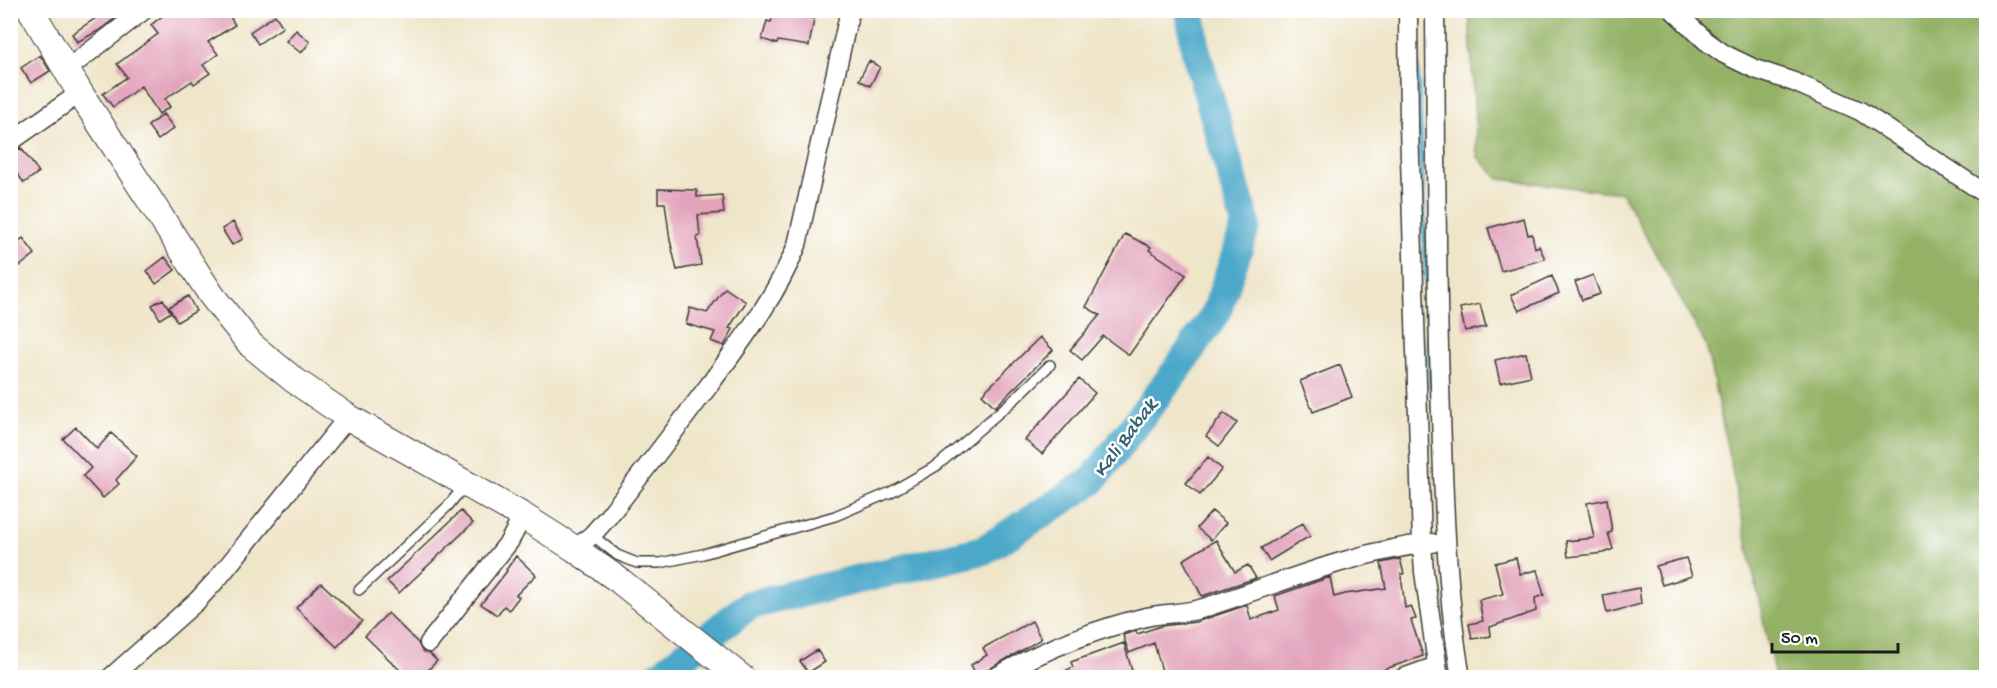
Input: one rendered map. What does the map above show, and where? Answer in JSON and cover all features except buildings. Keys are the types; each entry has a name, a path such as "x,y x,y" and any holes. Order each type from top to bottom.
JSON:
{"street":[{"path":"31,10 80,93 212,296 238,331 268,360 348,417 522,516 583,542 620,581 742,678"},
{"path":"66,70 144,10"},
{"path":"583,542 614,510 734,352 768,305 781,282 797,245 850,10"},
{"path":"1403,678 1438,672 1424,572 1435,543 1443,476 1425,276 1408,10"},
{"path":"1435,10 1425,276 1435,543 1461,678"},
{"path":"1673,10 1706,41 1724,54 1755,69 1794,82 1860,111 1986,194"},
{"path":"10,142 80,93"},
{"path":"110,678 197,601 219,577 348,417"},
{"path":"429,643 509,542 522,516"},
{"path":"994,678 1027,659 1085,634 1147,617 1197,610 1334,565 1435,543"}],"lane":[{"path":"583,542 637,563 660,563 703,554 836,516 891,492 938,465 1017,397 1050,364"},
{"path":"359,590 448,506 466,484"}],"green space":[{"path":"1469,11 1986,11 1986,677 1775,677 1706,345 1622,193 1499,179 1477,156"}],"waterway":[{"name":"Kali Babak","path":"656,678 749,605 984,550 1092,481 1176,371 1216,313 1246,225 1196,52 1190,10"},
{"path":"1418,10 1417,58 1431,387"}]}
